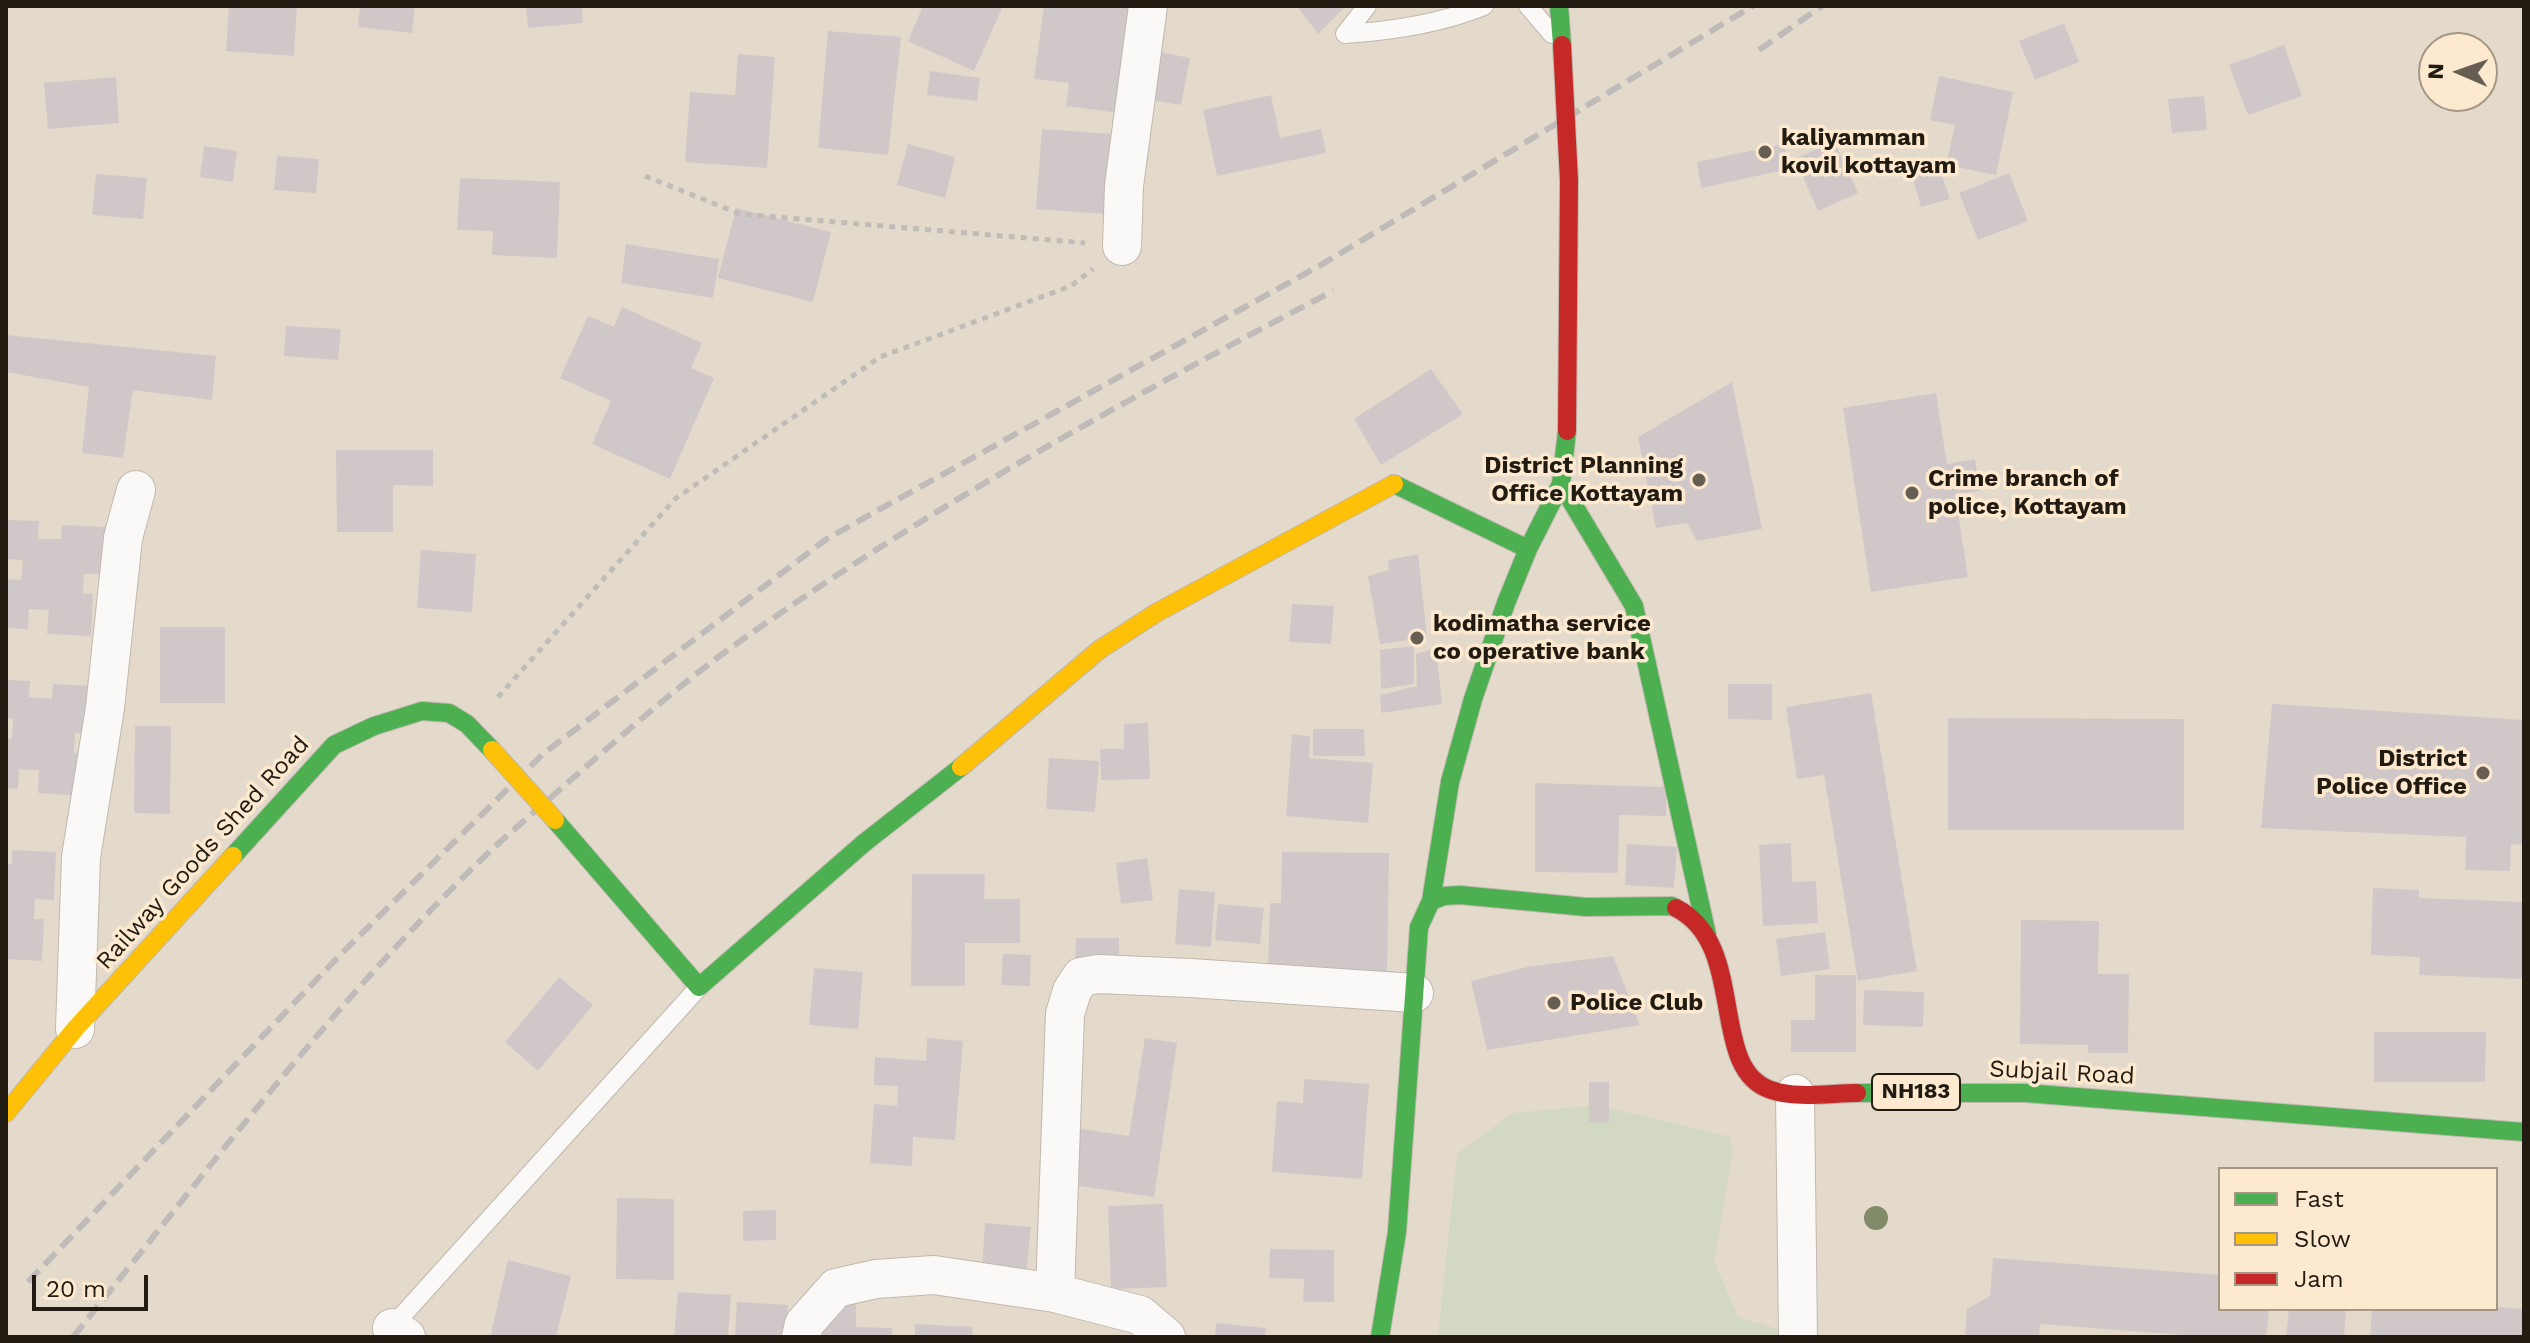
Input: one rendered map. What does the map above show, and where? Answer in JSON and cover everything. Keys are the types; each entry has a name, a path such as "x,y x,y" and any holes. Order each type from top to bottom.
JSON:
{"main road":[{"path":"1380,1337 1397,1232 1419,927 1431,901 1450,782 1473,699 1528,549 1561,484 1567,431 1569,180 1559,6"},
{"path":"699,987 864,843 951,775 1099,650 1156,613 1394,484 1528,549"},
{"path":"1561,484 1634,606 1707,935"},
{"name":"Railway Goods Shed Road","path":"10,1100 334,745 371,725 422,712 448,712 471,728 699,987"},
{"name":"Subjail Road","path":"1431,901 1460,895 1586,907 1672,906 1692,916 1707,935 1724,980 1738,1056 1752,1080 1771,1090 1795,1094 2025,1093 2524,1132"}],"street":[{"path":"1122,246 1124,186 1148,6"},
{"path":"75,1029 81,857 105,708 123,538 136,490"},
{"path":"1055,1293 1065,1014 1072,991 1081,977 1098,974 1175,977 1414,993"},
{"path":"1795,1094 1798,1337"},
{"path":"801,1337 804,1324 836,1288 876,1279 934,1275 1055,1293 1140,1315 1166,1337"}],"lane":[{"path":"1367,6 1345,34 1391,31 1464,14 1484,6"},
{"path":"1528,6 1562,45"},
{"path":"394,1334 699,987"}],"path":[{"path":"645,176 740,214 1122,246"},
{"path":"471,728 675,499 880,357 1071,286 1122,246"}],"green space":[{"path":"1597,1105 1731,1137 1733,1151 1714,1261 1738,1317 1805,1337 1438,1337 1457,1154 1513,1113"}],"building":[{"path":"229,6 297,6 294,56 226,51"},
{"path":"360,6 415,6 412,33 358,27"},
{"path":"526,6 582,6 583,23 528,28"},
{"path":"923,6 1003,6 974,71 908,41"},
{"path":"1044,6 1134,6 1120,113 1066,106 1069,83 1034,79"},
{"path":"1297,6 1346,6 1318,34"},
{"path":"2064,23 2079,62 2035,80 2019,41"},
{"path":"828,31 901,37 888,155 818,148"},
{"path":"2284,45 2302,96 2248,115 2229,65"},
{"path":"1160,52 1190,58 1181,105 1151,100"},
{"path":"738,54 775,57 767,168 685,162 690,92 735,95"},
{"path":"930,71 980,78 977,101 927,95"},
{"path":"1939,76 2013,92 1996,175 1946,165 1955,125 1930,120"},
{"path":"116,77 119,123 48,129 44,83"},
{"path":"1271,95 1280,138 1321,129 1326,153 1217,176 1203,110"},
{"path":"2204,96 2207,130 2172,133 2168,99"},
{"path":"1042,129 1111,134 1105,214 1036,209"},
{"path":"1834,141 1858,193 1818,211 1795,159"},
{"path":"908,144 955,157 945,198 897,185"},
{"path":"1784,144 1789,169 1701,188 1697,162"},
{"path":"204,146 237,151 233,182 200,177"},
{"path":"277,156 319,159 316,193 274,190"},
{"path":"1938,163 1950,199 1921,207 1911,172"},
{"path":"2009,173 2028,221 1978,240 1959,193"},
{"path":"96,174 147,178 143,219 92,215"},
{"path":"460,178 560,182 557,258 492,255 493,231 457,230"},
{"path":"736,208 831,232 813,302 718,278"},
{"path":"626,244 719,259 713,298 621,283"},
{"path":"622,307 702,343 691,368 714,378 670,479 592,444 611,401 560,378 588,316 614,327"},
{"path":"286,326 341,329 338,360 284,356"},
{"path":"6,335 216,356 212,400 133,390 123,458 82,453 89,387 6,372"},
{"path":"1431,369 1463,414 1381,465 1354,419"},
{"name":"District Planning Office Kottayam","path":"1732,382 1762,529 1697,541 1687,523 1656,528 1638,437"},
{"name":"Crime branch of police, Kottayam","path":"1936,393 1947,464 1975,459 1980,491 1955,494 1968,577 1871,592 1843,408"},
{"path":"336,450 433,450 433,486 393,485 393,532 337,532"},
{"path":"6,520 39,521 38,539 61,539 62,525 106,527 104,574 84,574 83,594 93,594 91,636 47,634 49,610 29,609 28,629 6,628 6,579 21,580 23,560 6,559"},
{"path":"421,550 476,554 472,612 417,608"},
{"path":"1418,554 1427,638 1380,644 1368,576 1389,570 1388,560"},
{"path":"1292,604 1334,606 1331,644 1289,642"},
{"path":"160,627 225,627 225,703 160,703"},
{"path":"1414,646 1414,684 1381,689 1380,650"},
{"path":"1436,648 1442,704 1381,713 1380,695 1417,686 1416,654"},
{"path":"6,680 30,681 29,697 52,699 53,684 96,686 94,734 75,733 74,753 84,753 82,796 38,793 39,770 19,769 18,789 6,788 6,739 12,739 13,719 6,718"},
{"path":"1728,684 1772,684 1772,720 1728,719"},
{"path":"1871,693 1917,971 1858,981 1824,775 1797,779 1786,707"},
{"path":"2272,704 2524,720 2524,845 2511,844 2510,871 2465,870 2466,837 2261,828"},
{"path":"1948,718 2184,719 2184,830 1948,830"},
{"path":"1148,723 1150,779 1101,780 1100,749 1124,749 1124,724"},
{"path":"135,726 171,726 170,814 134,813"},
{"path":"1313,729 1364,729 1365,756 1313,756"},
{"path":"1292,734 1310,736 1309,758 1373,763 1368,823 1286,816"},
{"path":"1049,758 1099,761 1095,812 1046,809"},
{"path":"1535,783 1666,787 1666,816 1619,815 1618,873 1535,872"},
{"path":"1791,843 1792,882 1816,881 1818,923 1763,926 1759,845"},
{"path":"1627,844 1677,847 1674,888 1625,885"},
{"path":"12,850 56,852 54,900 35,899 34,919 44,919 42,961 6,959 6,864 12,864"},
{"path":"1282,852 1389,853 1387,974 1268,972 1270,903 1281,903"},
{"path":"1147,858 1153,900 1121,904 1116,863"},
{"path":"912,874 985,874 984,899 1020,899 1020,943 965,943 965,986 911,986"},
{"path":"2373,888 2419,890 2419,898 2524,902 2524,979 2419,975 2420,957 2371,955"},
{"path":"1179,889 1215,892 1211,947 1175,944"},
{"path":"1218,904 1264,908 1260,944 1215,940"},
{"path":"2021,920 2099,921 2098,974 2129,974 2128,1053 2088,1053 2088,1045 2020,1044"},
{"path":"1825,932 1830,969 1781,976 1776,939"},
{"path":"1076,938 1119,938 1119,965 1075,965"},
{"path":"1003,954 1031,955 1030,986 1001,985"},
{"name":"Police Club","path":"1613,956 1640,1025 1487,1050 1471,981 1527,967"},
{"path":"814,968 863,972 858,1029 809,1025"},
{"path":"1815,975 1856,975 1856,1052 1791,1052 1791,1020 1815,1020"},
{"path":"559,977 593,1005 538,1071 505,1042"},
{"path":"1864,990 1924,992 1923,1027 1863,1025"},
{"path":"2374,1032 2486,1032 2485,1082 2374,1082"},
{"path":"927,1038 963,1041 955,1140 913,1137 912,1166 870,1163 874,1104 897,1106 898,1086 874,1085 875,1057 926,1061"},
{"path":"1145,1038 1177,1043 1154,1197 1066,1184 1075,1128 1129,1136"},
{"path":"1304,1079 1369,1084 1362,1179 1272,1172 1277,1101 1303,1103"},
{"path":"1589,1082 1609,1082 1609,1122 1589,1122"},
{"path":"617,1198 674,1199 674,1280 616,1279"},
{"path":"1163,1204 1167,1287 1111,1289 1108,1206"},
{"path":"776,1210 776,1240 743,1241 743,1211"},
{"path":"985,1223 1031,1227 1026,1275 982,1271"},
{"path":"1270,1249 1334,1250 1334,1302 1303,1302 1304,1279 1269,1278"},
{"path":"1993,1258 2218,1275 2218,1311 2269,1311 2266,1337 2210,1337 2040,1324 2039,1337 1965,1337 1967,1309 1990,1296"},
{"path":"508,1260 571,1276 556,1337 490,1337"},
{"path":"678,1292 731,1295 728,1337 674,1337"},
{"path":"823,1293 856,1294 856,1327 892,1328 892,1337 823,1337"},
{"path":"737,1302 788,1305 786,1337 735,1337"},
{"path":"2524,1309 2524,1337 2370,1337 2372,1311"},
{"path":"2289,1311 2346,1311 2344,1337 2286,1337"},
{"path":"1216,1323 1266,1328 1265,1337 1215,1337"},
{"path":"915,1324 973,1327 972,1337 915,1337"}],"railway":[{"path":"28,1282 341,954 543,754 828,538 1319,266 1753,6"},
{"path":"1759,50 1822,6"},
{"path":"73,1337 271,1091 374,971 494,848 668,697 804,597 951,503 1102,415 1333,291"}],"traffic: fast":[{"path":"1559,6 1562,45"},
{"path":"1431,901 1450,782 1473,699 1528,549 1561,484 1567,431"},
{"path":"1394,484 1528,549"},
{"path":"1561,484 1634,606 1707,935"},
{"path":"233,856 334,745 374,726 422,711 449,713 467,724 492,750"},
{"path":"555,820 699,987 864,843 961,767"},
{"path":"1380,1337 1397,1232 1419,927 1431,901 1460,895 1586,907 1676,908"},
{"path":"1857,1093 2025,1093 2524,1132"}],"traffic: slow":[{"path":"961,767 1099,650 1156,613 1394,484"},
{"path":"492,750 555,820"},
{"path":"6,1113 75,1029 233,856"}],"traffic: jam":[{"path":"1562,45 1569,180 1567,431"},
{"path":"1676,908 1698,926 1713,949 1739,1058 1752,1078 1781,1093 1857,1093"}],"place":[{"name":"kaliyamman kovil kottayam","path":"1765,152"},
{"name":"District Planning Office Kottayam","path":"1699,480"},
{"name":"Crime branch of police, Kottayam","path":"1912,493"},
{"name":"kodimatha service co operative bank","path":"1417,638"},
{"name":"District Police Office","path":"2483,773"},
{"name":"Police Club","path":"1554,1003"}]}
